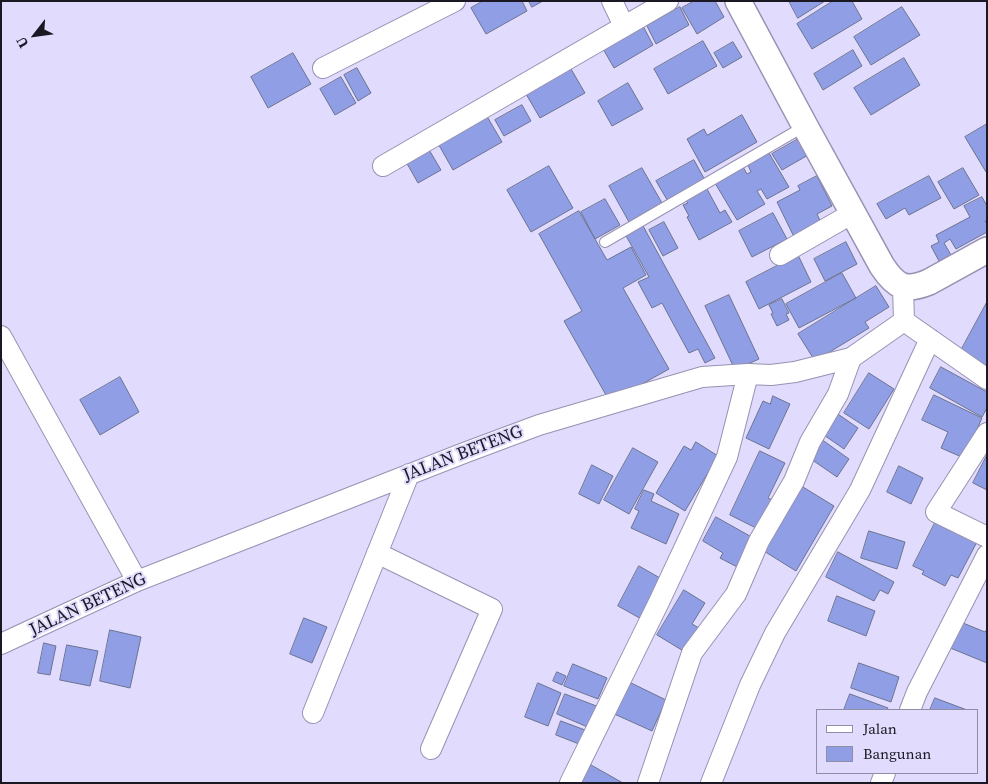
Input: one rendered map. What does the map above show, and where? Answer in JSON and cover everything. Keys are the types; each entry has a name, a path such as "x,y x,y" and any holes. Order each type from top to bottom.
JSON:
{"street":[{"path":"323,68 455,1"},
{"path":"612,1 624,26"},
{"path":"383,166 668,1"},
{"path":"738,1 888,274 897,284 910,288 920,286 987,250"},
{"path":"780,256 854,213"},
{"path":"903,287 904,321 987,379"},
{"name":"JALAN BETENG","path":"1,644 136,581 539,425 702,376 771,375 796,372 851,358 904,321"},
{"path":"1,336 136,581"},
{"path":"711,783 750,685 775,633 860,490 930,339"},
{"path":"648,783 692,653 736,594 760,541 794,481 810,442 838,394 851,358"},
{"path":"570,783 727,456 748,374"},
{"path":"987,433 936,512 987,538"},
{"path":"313,713 410,474"},
{"path":"377,553 492,609 431,749"},
{"path":"910,709 917,692 987,555"}],"lane":[{"path":"605,242 805,126"}],"building":[{"path":"483,1 522,1 527,11 486,34 471,8"},
{"path":"529,1 543,1 532,7"},
{"path":"694,1 715,1 724,17 697,34 682,8"},
{"path":"789,1 825,1 798,18"},
{"path":"833,1 852,1 862,19 812,49 797,24"},
{"path":"680,7 689,25 656,44 647,26"},
{"path":"902,7 920,35 871,65 854,37"},
{"path":"642,24 653,45 614,68 602,47"},
{"path":"703,41 717,66 668,94 654,69"},
{"path":"733,42 742,57 723,68 714,53"},
{"path":"853,50 862,66 823,90 814,74"},
{"path":"293,53 311,84 268,108 251,77"},
{"path":"904,58 920,85 871,115 854,88"},
{"path":"357,68 371,93 358,101 344,75"},
{"path":"571,69 585,93 540,118 526,94"},
{"path":"341,77 356,103 335,115 320,89"},
{"path":"628,83 643,109 612,126 598,101"},
{"path":"522,105 531,121 504,136 495,120"},
{"path":"485,113 502,142 453,170 436,140"},
{"path":"742,115 757,142 705,172 687,139 704,129 707,135"},
{"path":"987,124 987,172 986,172 965,137"},
{"path":"800,138 810,154 782,170 772,154"},
{"path":"428,148 441,170 418,183 405,160"},
{"path":"769,153 789,187 767,199 761,189 757,191 765,204 737,220 715,183 743,167 747,174 751,172 748,165"},
{"path":"694,160 706,182 669,203 656,181"},
{"path":"549,166 573,208 531,232 507,190"},
{"path":"642,168 662,203 629,222 609,186"},
{"path":"963,168 979,195 954,209 938,182"},
{"path":"817,176 832,206 817,214 822,225 795,239 777,202 800,190 798,186"},
{"path":"929,176 941,198 909,215 905,208 886,219 877,204"},
{"path":"707,189 720,213 725,210 732,222 699,240 683,205 688,203 686,201"},
{"path":"982,197 987,206 987,220 985,221 987,232 956,249 950,239 944,243 951,255 939,261 931,246 939,242 936,235 970,217 964,206"},
{"path":"605,199 620,225 595,239 581,212"},
{"path":"579,211 607,260 631,247 646,275 623,288 669,369 610,402 564,321 582,311 539,234"},
{"path":"773,213 787,239 752,257 739,231"},
{"path":"664,222 678,248 663,256 649,230"},
{"path":"642,224 715,358 705,363 698,349 689,353 662,303 652,308 638,282 649,277 625,234"},
{"path":"846,242 857,264 825,281 814,259"},
{"path":"798,255 811,282 759,309 746,282"},
{"path":"842,273 856,298 799,328 786,304"},
{"path":"876,286 889,307 865,322 869,328 815,361 798,334"},
{"path":"729,295 759,359 735,370 705,306"},
{"path":"782,299 789,313 786,314 789,320 777,326 769,305"},
{"path":"987,302 987,372 958,356"},
{"path":"941,367 987,392 987,408 982,417 930,388"},
{"path":"869,373 894,389 869,429 844,413"},
{"path":"120,377 139,412 100,435 80,400"},
{"path":"934,395 982,418 964,458 941,448 948,432 922,420"},
{"path":"773,396 790,404 769,449 746,438 763,401 770,404"},
{"path":"835,412 858,428 844,449 821,433"},
{"path":"821,439 849,459 837,477 808,457"},
{"path":"696,442 718,456 685,511 656,493 684,446 691,450"},
{"path":"633,448 658,462 629,514 604,500"},
{"path":"760,451 785,463 768,498 777,502 762,531 730,515"},
{"path":"987,455 987,490 973,483"},
{"path":"592,465 613,476 599,504 579,494"},
{"path":"899,466 923,478 911,504 887,492"},
{"path":"798,484 834,506 796,571 759,548"},
{"path":"644,490 654,494 651,501 679,514 666,544 631,528 639,511 635,509"},
{"path":"716,517 757,540 741,569 720,558 723,553 703,541"},
{"path":"937,519 978,540 958,578 951,575 945,586 922,574 924,571 913,566"},
{"path":"869,531 905,542 897,569 861,558"},
{"path":"838,552 894,582 888,594 880,590 874,601 826,577"},
{"path":"639,566 667,582 645,621 618,606"},
{"path":"684,590 705,603 692,624 699,628 685,652 657,635"},
{"path":"837,596 875,611 866,636 828,621"},
{"path":"304,618 327,627 312,663 290,654"},
{"path":"963,623 985,632 987,629 987,663 948,647 956,628 960,630"},
{"path":"110,630 141,637 130,688 100,681"},
{"path":"44,643 56,646 50,675 38,673"},
{"path":"67,645 98,651 90,686 60,680"},
{"path":"859,663 899,677 891,702 851,688"},
{"path":"573,664 607,678 598,699 564,686"},
{"path":"557,672 566,676 562,685 553,681"},
{"path":"627,681 666,700 652,731 612,713"},
{"path":"538,683 561,693 548,726 525,717"},
{"path":"565,694 599,707 590,728 557,714"},
{"path":"850,694 888,708 888,709 844,709"},
{"path":"935,698 964,709 930,709"},
{"path":"561,721 585,730 579,744 556,735"},
{"path":"591,765 623,783 582,783"}]}
